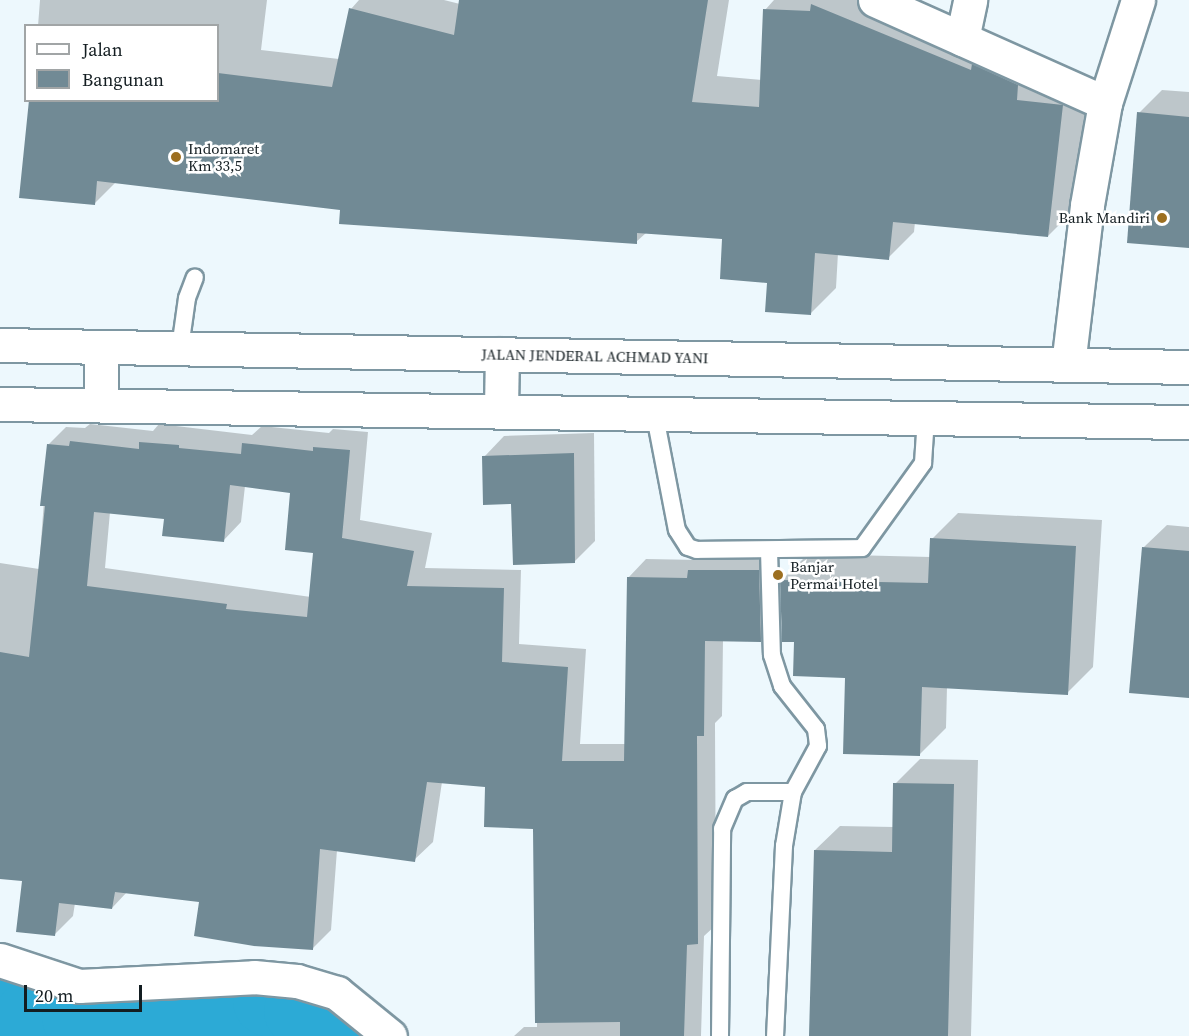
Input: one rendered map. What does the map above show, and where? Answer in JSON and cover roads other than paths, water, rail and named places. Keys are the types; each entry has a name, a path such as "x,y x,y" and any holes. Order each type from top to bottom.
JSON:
{"main road":[{"path":"875,0 1105,103"},
{"path":"962,39 970,0"},
{"path":"1068,365 1087,205 1105,103 1138,0"},
{"name":"JALAN JENDERAL ACHMAD YANI","path":"0,345 1189,367"},
{"path":"101,347 101,405"},
{"path":"501,409 502,354"},
{"path":"0,404 654,411 1189,422"},
{"path":"0,960 79,986 255,976 297,981 337,993 390,1036"}],"lane":[{"path":"180,348 187,298 195,277"},
{"path":"654,411 677,530 682,540 697,550 852,551 871,541 923,463 926,418"},
{"path":"769,550 772,655 782,686 816,729 818,746 793,792 784,846 775,1036"},
{"path":"720,1036 723,829 735,799 747,792 793,792"}],"waterway":[{"path":"0,1008 30,1016 77,1018 268,1001 299,1011 337,1036"}],"place":[{"name":"Indomaret Km 33,5","path":"176,157"},
{"name":"Bank Mandiri","path":"1162,218"},
{"name":"Banjar Permai Hotel","path":"778,575"}]}
